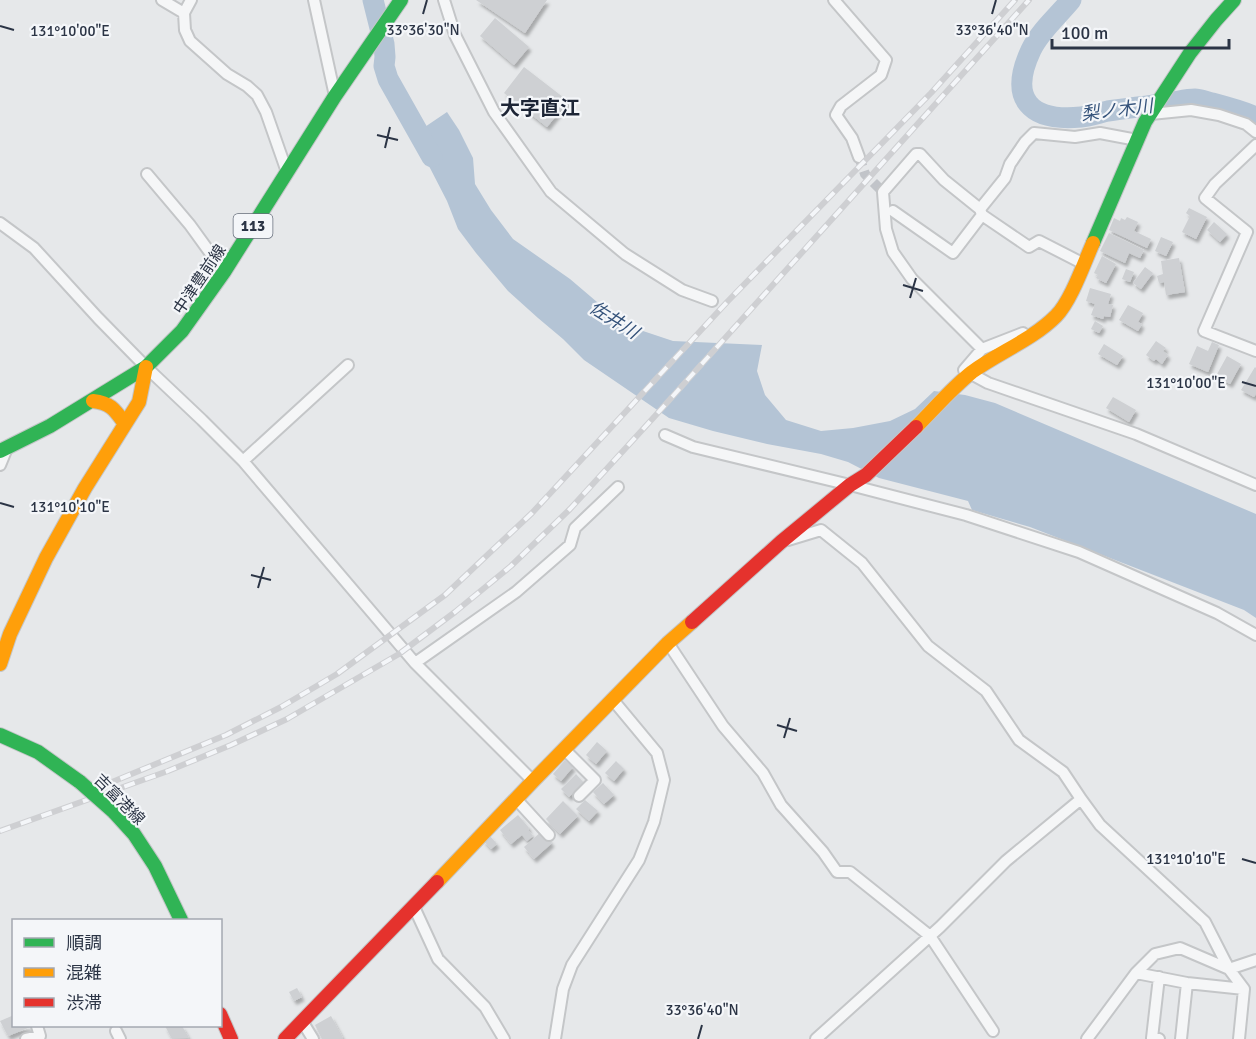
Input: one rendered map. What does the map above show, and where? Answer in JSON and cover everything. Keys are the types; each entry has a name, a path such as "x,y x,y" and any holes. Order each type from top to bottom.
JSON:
{"street":[{"path":"162,0 184,13"},
{"path":"191,0 184,13 185,30 190,41 227,74 248,86 257,95 266,112 287,172"},
{"path":"314,0 335,96"},
{"name":"中津豊前線","path":"3,449 50,426 147,367 182,332 224,272 335,96 401,0"},
{"path":"444,0 455,35 494,112 551,192 625,254 682,290 712,301"},
{"path":"834,0 886,60 881,75 841,106 836,115 852,138 859,157"},
{"path":"285,1039 668,643 781,542 856,482 970,374 1028,338 1057,315 1084,264 1137,140 1151,114 1190,53 1234,0"},
{"path":"1151,114 1191,110 1219,115 1246,124 1256,132"},
{"path":"893,211 953,253 1005,178 1010,164 1034,133 1075,137 1100,133 1137,140"},
{"path":"1256,145 1215,184 1205,198 1247,232 1204,331 1256,351"},
{"path":"982,349 912,279 893,252 886,230 883,192 916,154 920,154 944,180 981,212 1029,247 1039,241 1084,264"},
{"path":"147,174 190,225 224,272"},
{"path":"3,229 34,248 98,318 243,461 415,663 533,781"},
{"path":"1028,338 1023,333 982,349 964,370 988,383 1136,434 1256,485"},
{"path":"243,461 348,365"},
{"path":"0,664 10,634 46,558 85,488 139,402 147,367"},
{"path":"93,401 105,402 113,407 125,423"},
{"path":"665,435 693,447 856,482 1079,552 1217,613 1256,635"},
{"path":"0,465 3,449"},
{"path":"415,663 516,592 570,545 575,528 618,487"},
{"path":"781,542 821,530 862,563 928,646 986,691 1019,740 1063,772 1100,825 1205,922 1229,969 1244,989 1239,1039"},
{"path":"668,643 723,726 763,773 781,805 823,852 837,872 850,872 930,936 993,1031"},
{"path":"555,1039 563,989 572,965 639,860 654,822 664,780 657,753 613,700"},
{"name":"吉富港線","path":"0,735 38,752 80,782 114,812 134,834 155,866 181,919"},
{"path":"564,749 595,780 579,796"},
{"path":"516,799 549,835"},
{"path":"816,1039 930,936 1006,861 1081,800"},
{"path":"414,907 438,959 485,1007 504,1039"},
{"path":"1087,1039 1136,973 1155,954 1180,948 1229,969 1256,960"},
{"path":"1136,973 1187,983 1244,989"},
{"path":"1159,977 1152,1038 1159,1039"},
{"path":"1181,1039 1187,983"},
{"path":"222,1019 231,1039"},
{"path":"302,1021 313,1039"},
{"path":"26,1039 39,1036 37,1027"}],"water":[{"path":"447,112 473,158 475,184 513,239 570,279 631,327 673,341 762,345 757,371 765,395 786,420 821,431 853,428 890,421 915,409 934,391 965,395 995,403 1256,514 1256,618 1244,610 1030,527 972,510 968,501 879,478 848,462 821,454 767,444 669,418 584,360 508,291 458,229 447,201 413,135"}],"building":[{"path":"476,0 547,0 525,33"},
{"path":"495,18 529,47 514,65 480,36"},
{"path":"524,67 568,101 547,127 504,93"},
{"path":"1189,208 1207,217 1196,239 1182,232 1190,216 1186,213"},
{"path":"1127,217 1138,222 1134,231 1151,239 1147,248 1109,230 1114,218 1120,221 1121,218 1125,220"},
{"path":"1214,222 1227,234 1220,242 1207,230"},
{"path":"1109,233 1144,250 1140,258 1129,253 1125,263 1100,251"},
{"path":"1161,237 1173,242 1166,256 1155,251"},
{"path":"1102,256 1116,264 1106,283 1096,278 1098,275 1094,273"},
{"path":"1179,258 1185,292 1166,295 1164,282 1159,283 1157,276 1163,274 1161,261"},
{"path":"1145,267 1153,273 1141,289 1133,283"},
{"path":"1126,269 1134,272 1130,282 1122,279"},
{"path":"1090,288 1111,294 1108,304 1113,305 1110,317 1104,316 1103,319 1091,315 1095,304 1086,301"},
{"path":"1128,305 1143,313 1138,322 1142,324 1138,331 1119,320"},
{"path":"1095,321 1103,326 1099,333 1091,329"},
{"path":"1156,341 1166,348 1163,351 1168,355 1162,364 1146,355"},
{"path":"1212,342 1219,345 1208,372 1189,364 1197,346 1208,351"},
{"path":"1104,344 1123,356 1117,365 1098,354"},
{"path":"1227,356 1241,364 1230,384 1216,376"},
{"path":"1255,367 1256,394 1254,397 1241,390"},
{"path":"1113,397 1136,410 1129,422 1106,408"},
{"path":"597,742 607,751 596,764 586,755"},
{"path":"565,760 573,767 561,781 553,774"},
{"path":"616,761 624,769 614,781 605,773"},
{"path":"576,774 584,783 569,797 561,789"},
{"path":"603,783 614,795 604,804 593,792"},
{"path":"585,800 598,811 589,821 576,809"},
{"path":"563,801 578,816 560,834 546,819"},
{"path":"518,815 533,836 527,841 522,835 511,844 500,830"},
{"path":"542,831 552,843 534,859 524,847"},
{"path":"489,835 497,844 491,849 483,840"},
{"path":"297,988 302,997 294,1001 289,992"},
{"path":"12,1016 12,1027 30,1027 8,1036 0,1021"},
{"path":"331,1016 343,1038 341,1039 322,1039 315,1025"},
{"path":"166,1027 183,1027 189,1038 172,1039"}],"waterway":[{"name":"佐井川","path":"373,0 384,44 384,66 388,79 432,157"},
{"name":"梨ノ木川","path":"1071,0 1039,36 1024,67 1023,94 1028,104 1037,111 1048,116 1081,117 1195,99 1256,117"}],"tunnel":[{"path":"859,157 865,174 883,192"}],"railway":[{"path":"100,787 226,735 281,707 337,674 445,595 532,513 728,301 931,93 1015,0"},
{"path":"0,831 168,771 287,719 399,654 455,612 511,566 570,509 1029,0"}],"traffic: fast":[{"path":"0,451 50,426 146,367 182,331 224,272 335,96 401,0"},
{"path":"1093,243 1145,122 1190,53 1234,0"},
{"path":"0,735 38,752 80,782"},
{"path":"80,782 114,812"},
{"path":"114,812 134,834 155,866 181,919"}],"traffic: slow":[{"path":"916,427 972,372 1037,332 1056,316 1072,292 1093,243"},
{"path":"0,664 10,634 46,558 85,488 139,402 146,367"},
{"path":"93,401 104,403 112,408 125,424"},
{"path":"437,882 668,643 692,622"}],"traffic: jam":[{"path":"692,622 781,542 850,485 866,475 916,427"},
{"path":"285,1039 437,882"},
{"path":"222,1019 231,1039"}],"district":[{"name":"大字直江","path":"540,108"}]}
